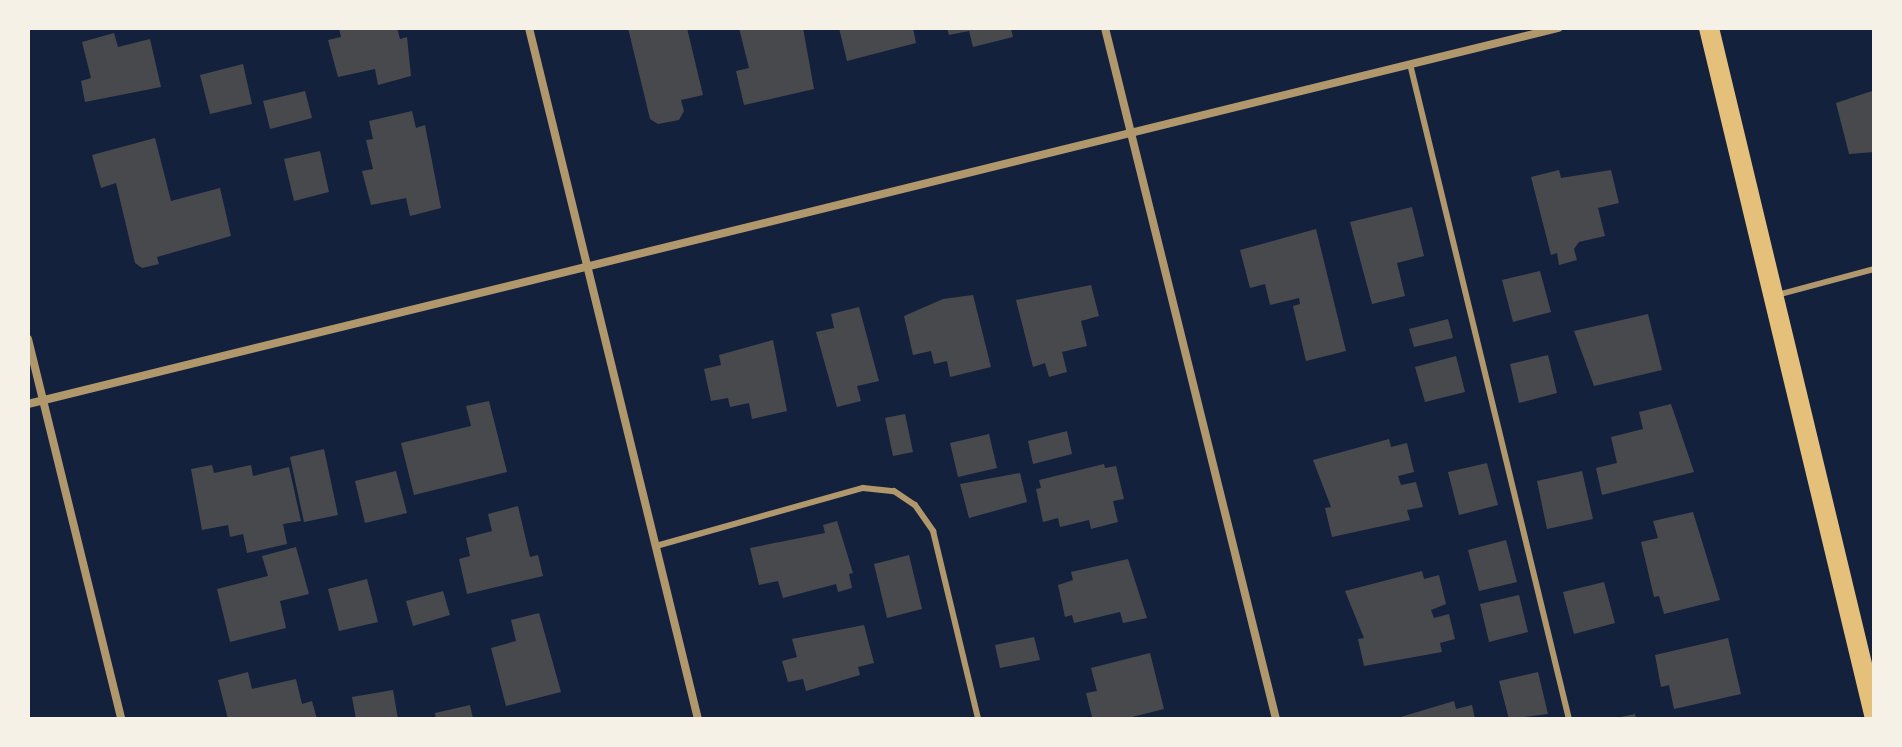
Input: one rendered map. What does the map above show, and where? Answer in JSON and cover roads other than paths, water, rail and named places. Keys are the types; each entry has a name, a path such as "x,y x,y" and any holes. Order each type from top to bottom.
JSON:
{"main road":[{"path":"1709,28 1771,297 1874,714"}],"street":[{"path":"529,28 698,719"},
{"path":"1105,28 1276,719"},
{"path":"28,404 1558,28"},
{"path":"28,339 121,719"}],"lane":[{"path":"1410,64 1569,719"},
{"path":"1771,297 1874,269"},
{"path":"656,546 863,488 894,491 915,505 933,531 978,719"}]}
